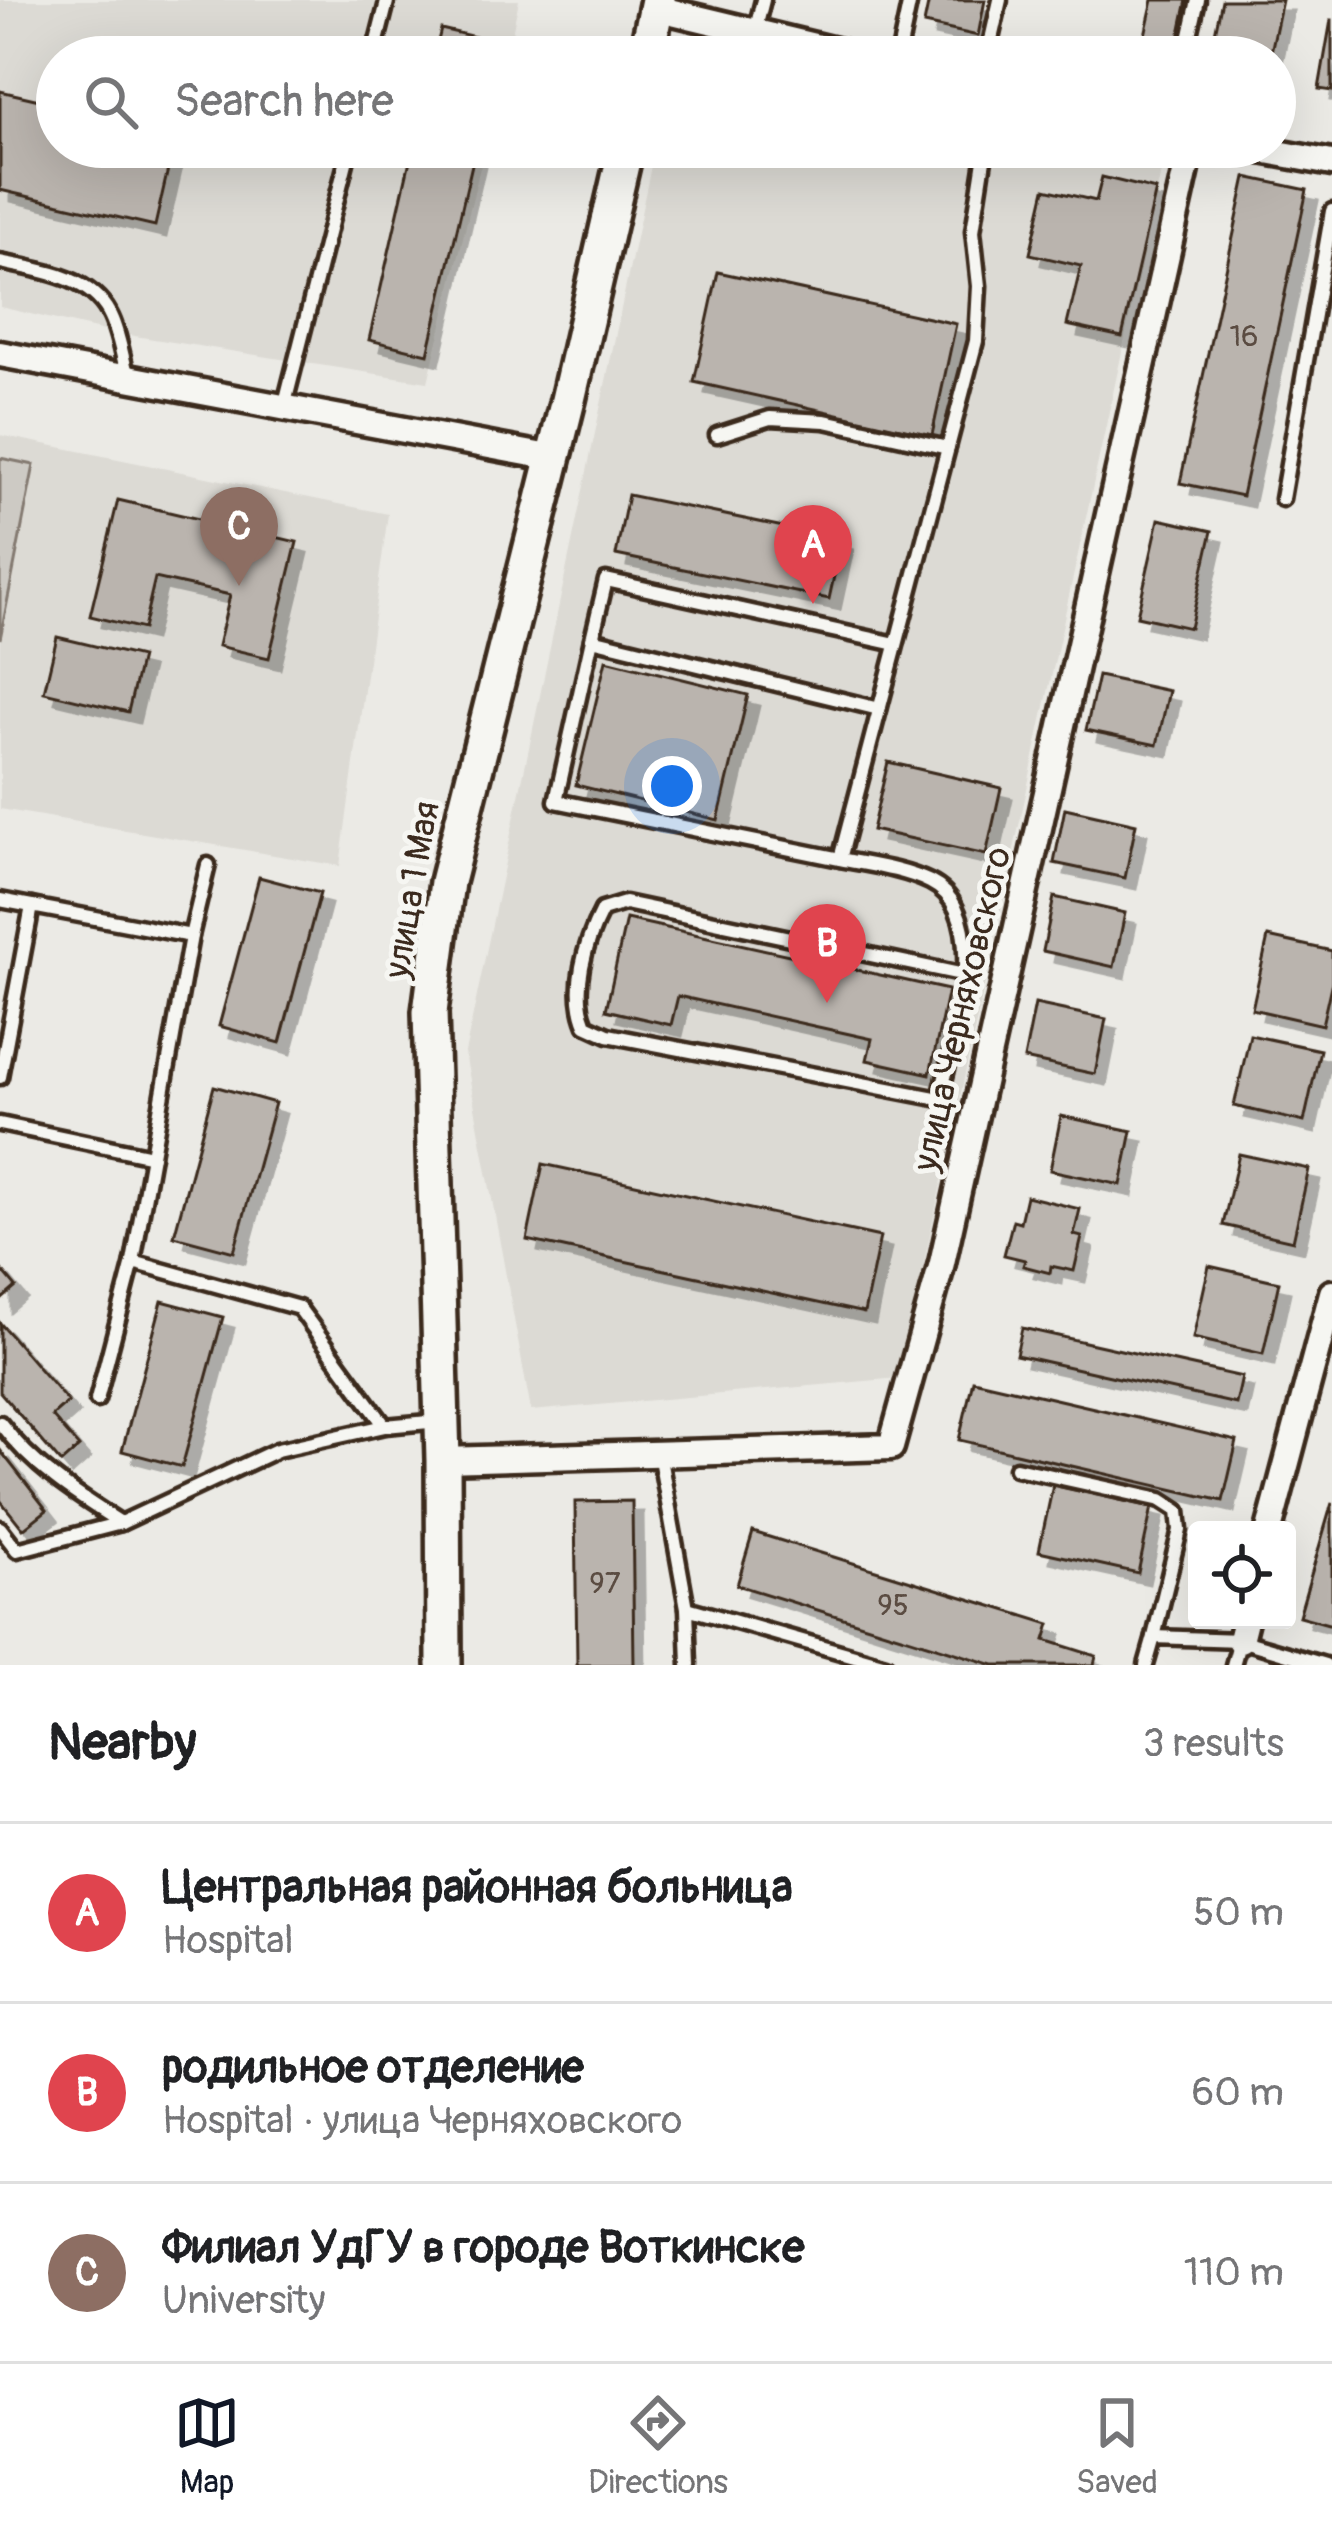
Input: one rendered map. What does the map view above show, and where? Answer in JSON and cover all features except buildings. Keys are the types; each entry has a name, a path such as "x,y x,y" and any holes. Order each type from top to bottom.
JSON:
{"main road":[{"path":"650,36 657,4"},
{"name":"улица 1 Мая","path":"444,1665 430,1012 447,882 621,168"}],"street":[{"path":"657,4 772,36"},
{"path":"1296,156 1332,163"},
{"name":"улица Черняховского","path":"443,1460 891,1447 942,1263 1186,168"},
{"path":"0,354 554,458"},
{"path":"1271,1521 1332,1293"}],"lane":[{"path":"755,32 764,0"},
{"path":"902,36 910,0"},
{"path":"992,36 1000,0"},
{"path":"1189,36 1198,0"},
{"path":"378,36 387,2"},
{"path":"284,407 345,168"},
{"path":"840,859 976,340 979,286 973,231 983,168"},
{"path":"1282,499 1332,212"},
{"path":"0,262 57,275 90,290 109,312 129,378"},
{"path":"717,436 770,418 825,421 948,448"},
{"path":"896,644 606,580 556,801 840,859 935,884 959,913 967,941 965,975 940,1099 608,1035 586,1025 576,1003 591,931 602,910 625,903 965,975"},
{"path":"592,639 879,709"},
{"path":"97,1400 133,1262 190,936 208,866"},
{"path":"0,900 190,936"},
{"path":"0,1077 32,906"},
{"path":"0,1124 152,1156"},
{"path":"133,1262 299,1309 385,1426"},
{"path":"0,1528 17,1550 122,1523 277,1450 385,1426 442,1421"},
{"path":"0,1423 20,1449 64,1488 122,1523"},
{"path":"659,1454 687,1608 689,1665"},
{"path":"1016,1468 1161,1500 1178,1511 1180,1530 1147,1665"},
{"path":"687,1608 886,1665"},
{"path":"1154,1637 1239,1642 1325,1665"}],"shaded area":[{"path":"0,0 519,0 511,36 36,36 36,168 480,168 428,382 109,332 0,307"},
{"path":"651,168 1162,168 899,1378 531,1411 465,1053"},
{"path":"0,435 388,514 340,866 0,809"},
{"path":"0,458 34,465 0,639"}],"place":[{"name":"Филиал УдГУ в городе Воткинске","path":"239,586"},
{"name":"Центральная районная больница","path":"813,604"},
{"name":"родильное отделение","path":"827,1003"}]}
